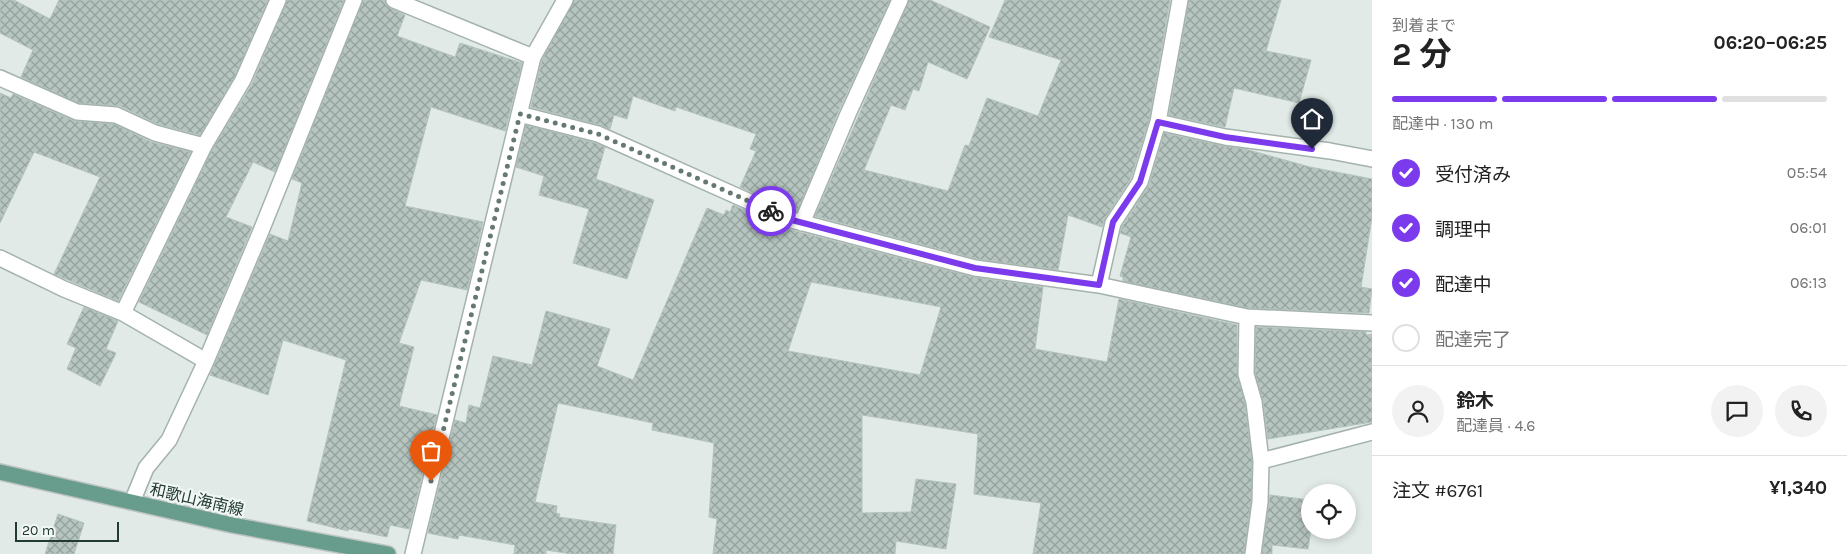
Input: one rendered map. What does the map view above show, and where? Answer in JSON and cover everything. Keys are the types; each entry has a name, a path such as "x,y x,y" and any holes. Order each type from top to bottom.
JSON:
{"main road":[{"name":"和歌山海南線","path":"0,472 232,525 388,554"}],"street":[{"path":"123,313 204,146 243,80 278,0"},
{"path":"132,502 146,468 169,440 206,361 354,0"},
{"path":"394,0 533,57"},
{"path":"413,554 533,57 565,0"},
{"path":"802,223 848,114 900,0"},
{"path":"1099,285 1113,222 1140,182 1158,122 1180,0"},
{"path":"0,78 77,112 116,115 155,133 204,146"},
{"path":"520,114 598,134 779,215 802,223 975,268 1099,285 1247,317 1372,323"},
{"path":"1158,122 1225,137 1330,151 1372,159"},
{"path":"0,258 64,289 123,313 206,361"},
{"path":"1247,317 1246,374 1254,402 1261,461 1260,502 1253,554"},
{"path":"1261,461 1372,432"}],"building":[{"path":"0,0 14,0 50,19 59,0 268,0 235,76 200,135 158,124 120,106 79,103 21,77 33,50 0,33"},
{"path":"287,0 344,0 275,172 253,162 226,217 252,227 207,335 139,302 212,150 252,84"},
{"path":"363,0 385,0 386,5 390,8 405,15 397,36 455,57 460,43 522,63 505,131 431,107 405,206 483,222 467,290 421,280 399,343 414,347 399,406 437,415 409,529 390,525 387,537 349,529 348,531 307,521 346,360 283,340 268,395 210,375 270,234 288,241 302,183 292,179"},
{"path":"574,0 890,0 839,110 797,212 740,187 756,151 750,149 756,134 676,107 675,111 633,96 627,119 614,115 610,129 531,107 542,60"},
{"path":"909,0 930,0 990,27 967,79 928,62 919,91 913,89 905,110 891,105 864,170 948,191 965,145 969,146 987,98 1038,116 1061,60 989,37 1005,0 1170,0 1149,120 1131,178 1105,218 1102,227 1068,215 1058,270 977,259 815,216"},
{"path":"1189,0 1281,0 1266,51 1311,60 1299,103 1234,88 1225,127 1169,115"},
{"path":"0,93 11,98 13,94 74,121 114,124 151,142 191,152 118,301 54,274 100,177 34,152 0,223"},
{"path":"526,125 605,147 596,179 654,200 627,279 573,263 589,209 539,195 544,176 516,167"},
{"path":"1164,133 1245,149 1310,167 1372,179 1372,217 1361,287 1372,289 1369,313 1248,308 1123,281 1123,277 1120,276 1131,237 1120,233 1149,185"},
{"path":"733,205 784,228 799,232 973,277 1043,287 1035,349 1107,362 1119,299 1237,325 1237,374 1245,404 1252,461 1251,501 1244,554 1033,554 1041,503 974,494 978,434 862,415 862,513 911,512 916,479 956,484 946,549 896,541 895,554 713,554 717,519 709,517 714,443 652,430 653,423 558,403 535,502 557,506 556,513 560,514 559,517 616,525 613,554 571,554 546,550 546,554 514,554 515,545 459,535 458,539 428,533 455,420 466,423 469,405 480,408 493,356 532,365 546,311 610,329 597,366 633,380 707,208 724,215 726,210 730,212","holes":["811,282 941,307 920,375 788,351"]},
{"path":"84,307 118,321 106,349 116,353 100,386 67,369 76,348 67,344"},
{"path":"1256,327 1366,332 1366,335 1372,334 1372,422 1268,439 1263,401 1255,373"},
{"path":"1270,495 1301,499 1301,539 1310,539 1308,549 1272,545 1272,554 1262,554"},
{"path":"58,514 84,523 74,554 45,554"}],"way so far":[{"path":"431,481 520,114 598,134 771,211"}],"route":[{"path":"771,211 788,219 975,268 1099,285 1113,222 1140,182 1158,122 1225,137 1312,149"}]}
